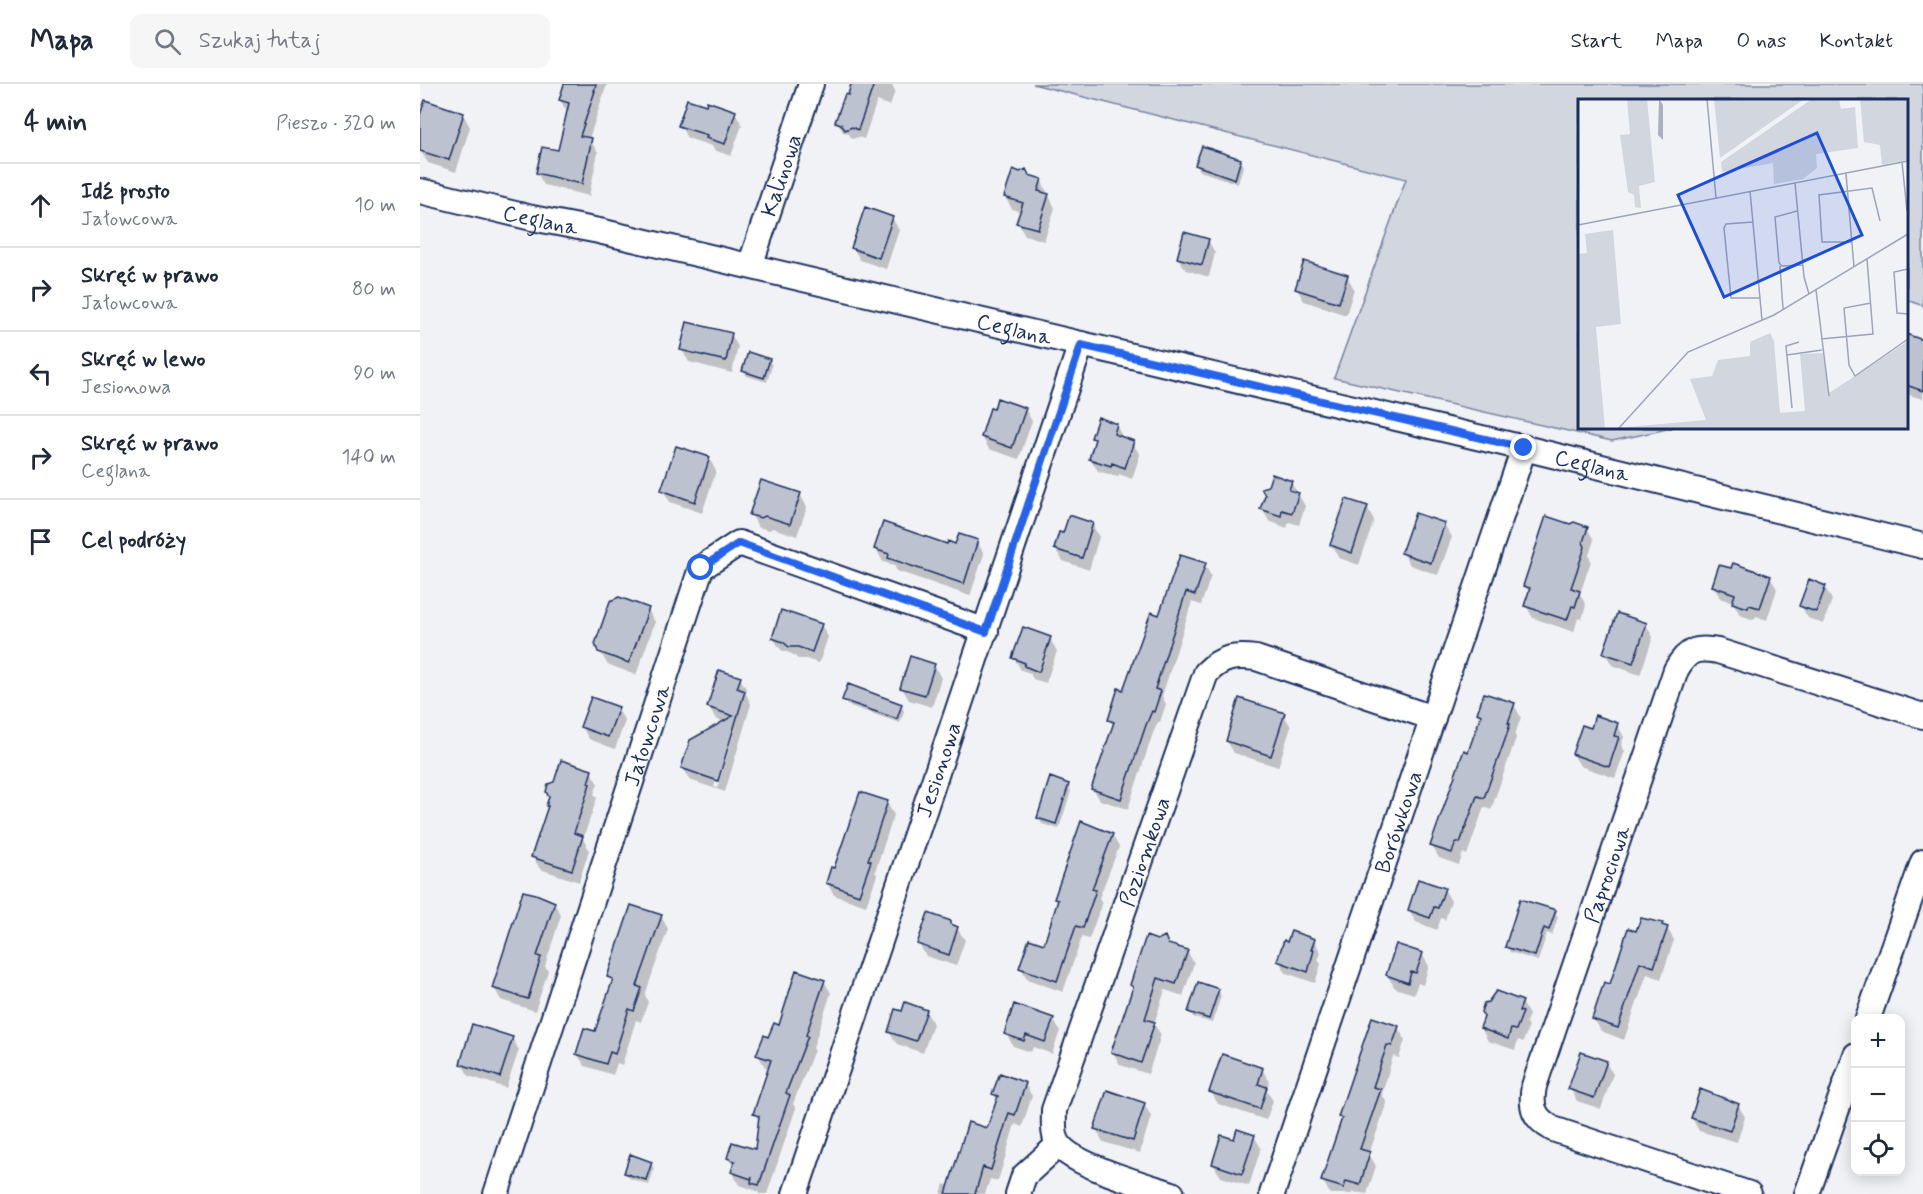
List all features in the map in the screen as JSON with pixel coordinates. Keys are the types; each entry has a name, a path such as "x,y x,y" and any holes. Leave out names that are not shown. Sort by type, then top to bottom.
{"street":[{"name":"Kalinowa","path":"750,266 811,84"},
{"name":"Ceglana","path":"420,191 1524,448 1923,546"},
{"name":"Jesionowa","path":"795,1194 1081,345"},
{"name":"Borówkowa","path":"1272,1194 1524,448"},
{"name":"Jałowcowa","path":"496,1194 701,568 739,543 986,632"},
{"name":"Paprociowa","path":"1749,1194 1553,1129 1541,1122 1531,1100 1676,670 1683,658 1692,651 1704,649 1718,651 1923,716"},
{"name":"Poziomkowa","path":"1058,1145 1054,1127 1054,1110 1206,673 1215,664 1232,656 1256,658 1433,718"},
{"path":"1869,1014 1923,862"},
{"path":"1807,1194 1851,1068"},
{"path":"1018,1194 1024,1176 1058,1145 1070,1155 1091,1165 1172,1194"}],"shaded area":[{"path":"1033,84 1923,84 1923,306 1908,300 1908,99 1578,99 1578,429 1667,429 1612,441 1334,378 1406,179"}],"building":[{"path":"564,84 596,84 580,136 592,138 582,184 536,173 542,147 558,150 569,103 559,100"},
{"path":"851,84 874,84 858,130 852,127 845,130 841,124 835,122"},
{"path":"687,99 706,105 707,101 736,111 725,144 706,138 707,135 678,126"},
{"path":"425,100 464,113 449,160 420,151 420,115"},
{"path":"1202,146 1241,159 1235,179 1195,165"},
{"path":"1013,169 1020,172 1026,169 1029,175 1042,179 1038,191 1049,194 1038,229 1016,223 1023,203 1004,197"},
{"path":"865,207 893,217 879,258 851,248"},
{"path":"1184,232 1209,239 1202,265 1177,258"},
{"path":"1304,261 1348,275 1339,303 1295,289"},
{"path":"687,322 732,333 726,361 680,350"},
{"path":"1908,335 1923,340 1923,391 1908,386"},
{"path":"748,352 770,359 764,378 742,371"},
{"path":"997,398 1026,408 1012,448 981,437 990,408 994,409"},
{"path":"1098,417 1117,424 1114,434 1134,441 1125,468 1089,459 1095,439 1091,438"},
{"path":"676,446 710,457 695,502 661,490"},
{"path":"1272,474 1292,481 1289,490 1299,493 1292,513 1282,510 1281,516 1260,509 1265,495 1261,488 1268,486"},
{"path":"761,480 801,493 790,524 765,516 761,518 749,515"},
{"path":"1346,499 1368,506 1352,553 1330,545"},
{"path":"1415,513 1445,523 1431,563 1401,553"},
{"path":"1069,515 1093,523 1082,558 1054,549 1059,532 1063,533"},
{"path":"1546,516 1588,527 1583,542 1585,547 1571,588 1580,591 1575,607 1572,606 1567,620 1524,606 1530,588 1523,586"},
{"path":"883,522 947,544 948,541 955,544 959,534 978,540 964,584 888,558 889,554 874,549"},
{"path":"1180,555 1206,563 1195,595 1186,592 1155,689 1161,691 1154,712 1152,711 1146,725 1121,799 1091,789 1114,722 1108,720 1118,688 1123,690 1151,612 1159,615"},
{"path":"1733,563 1771,576 1760,608 1749,605 1748,608 1732,603 1735,594 1712,586 1719,565 1731,568"},
{"path":"1809,579 1826,586 1816,612 1799,606"},
{"path":"619,597 649,608 629,663 598,652 595,644 610,601"},
{"path":"781,610 822,624 812,652 798,647 789,647 772,638"},
{"path":"1617,613 1647,623 1633,663 1603,653"},
{"path":"1023,627 1051,637 1039,672 1012,658"},
{"path":"910,656 935,664 925,695 900,688"},
{"path":"719,670 741,677 737,688 745,691 718,781 681,768 690,740 733,716 707,707"},
{"path":"848,684 902,704 897,719 842,700"},
{"path":"1484,693 1515,703 1506,737 1484,798 1477,796 1460,843 1456,842 1452,853 1430,846 1464,750 1468,752 1481,715 1477,713"},
{"path":"591,697 619,707 608,737 580,727"},
{"path":"1239,698 1285,713 1271,756 1226,741"},
{"path":"1595,715 1618,723 1614,736 1619,737 1609,767 1572,754 1582,725 1591,728"},
{"path":"561,760 592,770 588,783 590,784 574,833 583,836 572,870 531,857 548,806 546,806 549,797 546,792 548,784 554,782"},
{"path":"1050,777 1069,784 1056,824 1037,818"},
{"path":"860,792 888,801 859,895 826,883 831,867 834,868"},
{"path":"1081,821 1113,834 1092,889 1096,890 1083,928 1076,926 1057,981 1019,968 1029,939 1044,944 1058,900 1054,899"},
{"path":"1418,879 1445,888 1438,908 1434,907 1430,918 1408,910"},
{"path":"523,891 555,902 537,956 541,957 528,999 492,988"},
{"path":"1520,899 1556,910 1549,930 1544,928 1535,956 1505,947"},
{"path":"631,905 662,915 637,986 642,988 634,1011 629,1009 615,1054 610,1052 606,1064 576,1054 584,1028 595,1031 613,979 607,977"},
{"path":"928,913 951,921 951,924 958,927 949,955 917,944"},
{"path":"1641,918 1663,923 1662,925 1668,927 1654,967 1640,962 1618,1028 1592,1019 1604,982 1610,984 1628,928 1636,931"},
{"path":"1291,931 1315,939 1308,972 1277,961 1284,940 1287,942"},
{"path":"1146,936 1157,940 1165,936 1168,944 1188,950 1176,984 1158,978 1145,1019 1155,1022 1141,1063 1111,1052 1133,987 1130,985"},
{"path":"1396,944 1423,953 1416,973 1411,972 1408,983 1386,975"},
{"path":"796,970 825,980 806,1035 808,1036 786,1093 790,1095 759,1185 751,1183 752,1176 751,1179 731,1172 735,1161 727,1158 732,1142 755,1149 759,1116 753,1114 771,1060 756,1055 764,1035 768,1037 774,1023 779,1025"},
{"path":"1198,982 1219,989 1209,1019 1188,1012"},
{"path":"1496,991 1523,1001 1519,1011 1523,1012 1516,1030 1511,1029 1508,1039 1480,1028 1484,1017 1481,1012 1484,1003 1488,1002"},
{"path":"905,1002 927,1010 916,1041 888,1032 895,1009 902,1011"},
{"path":"1014,1004 1054,1018 1045,1042 1026,1035 1024,1041 1004,1034"},
{"path":"1372,1017 1399,1026 1392,1046 1387,1045 1373,1087 1381,1089 1360,1149 1370,1152 1360,1185 1346,1181 1344,1188 1321,1181 1342,1118 1338,1117"},
{"path":"472,1024 513,1037 500,1077 460,1064"},
{"path":"1581,1052 1607,1061 1594,1098 1568,1089"},
{"path":"1222,1054 1263,1068 1258,1084 1267,1087 1260,1109 1209,1092"},
{"path":"1000,1073 1026,1083 1015,1115 1009,1113 991,1170 983,1167 975,1194 946,1194 968,1122 987,1128 998,1096 992,1094"},
{"path":"1700,1089 1739,1104 1730,1131 1691,1118"},
{"path":"1107,1090 1145,1103 1133,1141 1094,1129"},
{"path":"1237,1129 1255,1135 1242,1174 1212,1164 1221,1135 1234,1139"},
{"path":"630,1154 652,1162 646,1180 624,1173"}],"route":[{"path":"701,568 739,543 986,632 1081,345 1524,448"}]}
